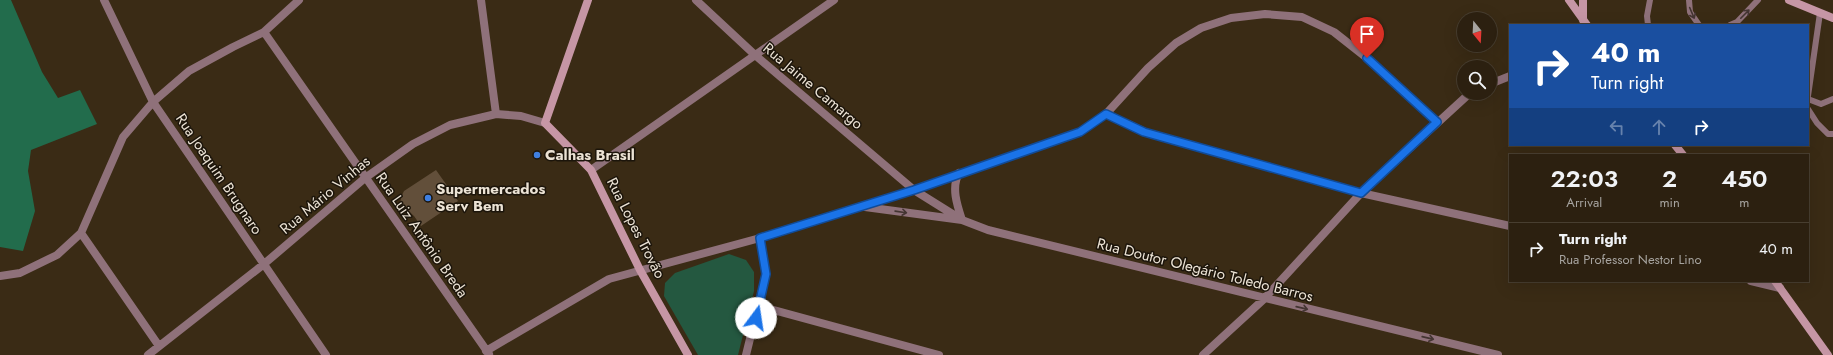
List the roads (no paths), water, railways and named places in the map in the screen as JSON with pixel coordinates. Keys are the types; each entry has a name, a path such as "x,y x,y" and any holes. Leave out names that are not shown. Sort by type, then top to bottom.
{"main road":[{"path":"545,123 588,0"},
{"path":"1569,0 1585,22"},
{"path":"1583,0 1585,22"},
{"path":"1789,0 1833,18"},
{"name":"Rua Lopes Trovão","path":"545,123 590,170 640,270 688,355"},
{"path":"1776,282 1828,355"}],"street":[{"name":"Rua Joaquim Brugnaro","path":"104,0 153,102 326,355"},
{"path":"0,276 20,273 57,255 81,233 123,137 153,102 189,71 264,32 298,0"},
{"path":"481,0 496,114"},
{"name":"Rua Jaime Camargo","path":"696,0 754,55 914,190"},
{"path":"590,170 834,0"},
{"path":"488,353 609,279 760,238 863,206 914,190 959,173 1080,132 1106,114 1148,68 1176,43 1201,28 1231,18 1264,14 1302,17 1334,32 1367,58 1437,122"},
{"name":"Rua Luiz Antônio Breda","path":"264,32 488,353"},
{"path":"1497,81 1509,76"},
{"path":"1203,355 1264,299 1361,193 1462,100"},
{"name":"Rua Mário Vinhas","path":"148,355 264,264 365,178 413,144 450,125 496,114 522,116 545,123"},
{"path":"1106,114 1144,132 1361,193 1509,226"},
{"path":"863,206 962,220 955,195 956,179 959,173"},
{"name":"Rua Doutor Olegário Toledo Barros","path":"914,190 962,220 988,230 1264,299 1498,355"},
{"path":"81,233 159,346"},
{"path":"746,355 766,274 760,238"},
{"path":"1755,282 1780,288"},
{"path":"759,306 939,355"}],"lane":[{"path":"1648,24 1647,16 1650,0"},
{"path":"1688,0 1690,12 1698,24"},
{"path":"1732,24 1737,22 1758,0"},
{"path":"1809,89 1820,13"},
{"path":"1809,99 1821,104 1833,99"},
{"path":"1809,111 1817,123 1828,134 1833,134"}],"place":[{"name":"Calhas Brasil","path":"537,155"},
{"name":"Supermercados Serv Bem","path":"428,198"}]}
